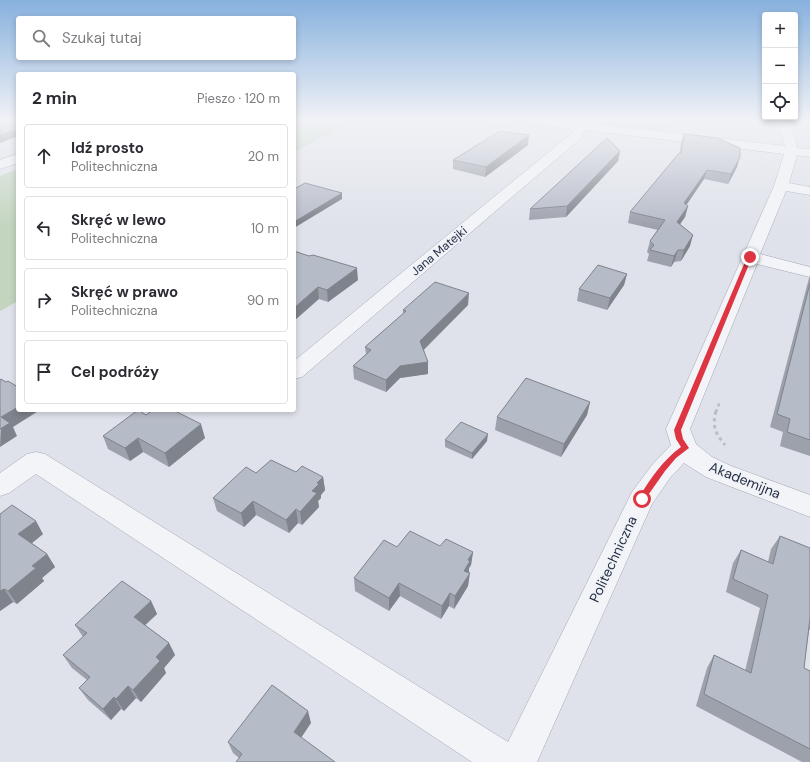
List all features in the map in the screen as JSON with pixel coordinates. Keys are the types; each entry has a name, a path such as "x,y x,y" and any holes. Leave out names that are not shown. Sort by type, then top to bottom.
{"street":[{"name":"Jana Matejki","path":"296,370 552,156"},
{"path":"685,448 680,439 678,430 781,186 791,156"},
{"path":"0,165 16,159"},
{"path":"781,186 810,191"},
{"path":"750,257 810,272"},
{"name":"Akademijna","path":"685,448 700,462 724,473 810,506"},
{"name":"Politechniczna","path":"518,762 642,499 662,469 674,456 685,448"},
{"path":"0,486 36,461 505,762"}],"green space":[{"path":"16,170 16,302 0,311 0,176"}],"building":[{"path":"460,156 501,156 486,167 453,160"},
{"path":"588,156 616,156 567,206 530,209"},
{"path":"677,156 740,156 731,174 707,170 684,203 688,206 677,222 693,235 684,250 678,250 674,256 650,250 654,245 650,241 665,220 630,212"},
{"path":"305,183 342,193 296,221 296,188"},
{"path":"296,252 357,268 327,290 318,287 296,306"},
{"path":"598,265 627,274 610,298 579,289"},
{"path":"435,282 469,293 420,341 428,362 400,366 386,380 353,366 371,350 365,347 406,311 403,310"},
{"path":"810,283 810,440 787,432 790,419 777,414"},
{"path":"526,378 590,402 564,444 497,417"},
{"path":"1,379 6,382 8,381 16,386 16,408 1,417 10,423 0,429"},
{"path":"135,412 141,412 146,415 150,412 177,412 201,424 165,453 138,438 125,448 103,436"},
{"path":"461,422 488,434 472,453 445,440"},
{"path":"271,460 296,472 302,466 323,477 312,491 317,493 300,512 296,509 286,520 253,501 241,513 213,498 246,467 256,473"},
{"path":"12,505 36,521 18,534 47,554 32,566 36,568 8,591 4,589 0,591 0,514"},
{"path":"410,531 440,546 446,539 473,552 464,571 470,573 455,596 450,593 442,606 399,583 389,598 354,578 384,540 397,547"},
{"path":"780,536 810,548 810,618 804,668 810,671 810,749 704,694 714,655 751,673 768,595 733,579 741,550 773,564"},
{"path":"122,581 151,601 134,617 169,643 156,657 160,661 133,690 128,686 116,699 114,697 103,709 79,688 90,677 63,655 87,633 75,625"},
{"path":"272,685 308,711 294,732 335,762 236,762 242,754 228,742"}],"route":[{"path":"642,499 662,469 674,456 685,448 680,439 678,430 750,257"}]}
